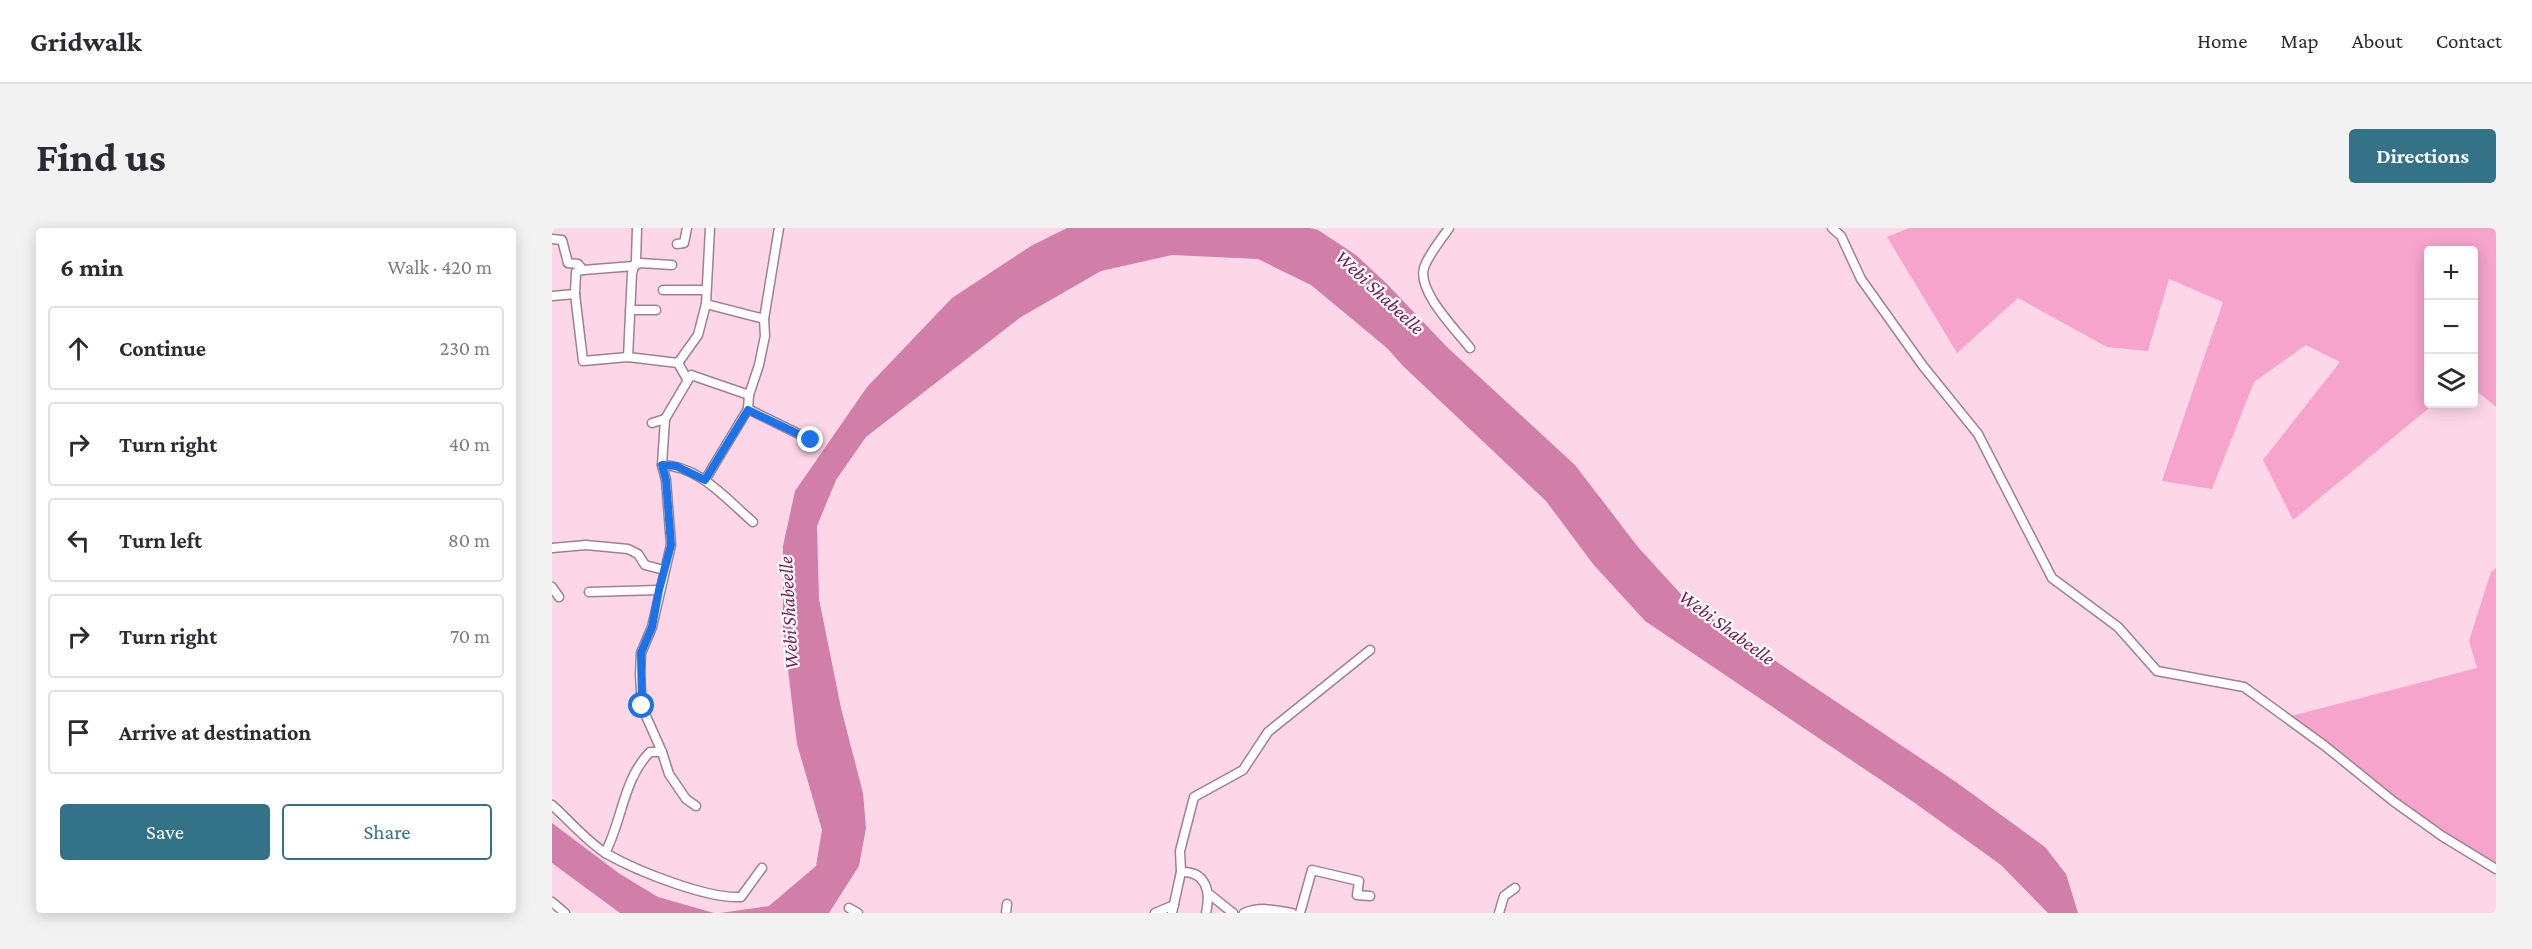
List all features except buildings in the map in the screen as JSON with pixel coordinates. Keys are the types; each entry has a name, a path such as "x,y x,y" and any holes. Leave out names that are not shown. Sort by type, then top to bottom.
{"street":[{"path":"628,357 632,273 638,228"},
{"path":"677,244 684,243 687,239 687,228"},
{"path":"678,363 698,335 706,304 710,228"},
{"path":"705,480 748,410 749,395 765,336 764,319 779,228"},
{"path":"1449,228 1424,268 1423,280 1429,296 1470,348"},
{"path":"1832,228 1841,236 1861,279 1923,366 1978,434 2052,578 2118,627 2157,671 2244,687 2325,746 2393,801 2442,836 2496,869"},
{"path":"552,240 562,240 568,263 578,264 583,270"},
{"path":"672,265 640,263 634,266 576,272 575,294 583,361 628,357 678,363"},
{"path":"663,290 706,290"},
{"path":"552,296 575,294"},
{"path":"706,304 764,319"},
{"path":"630,310 656,310"},
{"path":"678,363 687,379"},
{"path":"696,806 686,799 669,774 642,706 641,653 652,627 671,545 666,480 662,465 664,419 691,375 712,380 749,395"},
{"path":"748,410 811,440"},
{"path":"652,423 664,419"},
{"path":"662,465 676,466 705,480 753,522"},
{"path":"552,548 586,545 628,549 638,554 645,565 664,570"},
{"path":"552,587 559,597"},
{"path":"589,592 659,590"},
{"path":"1155,913 1173,909 1181,872 1180,851 1194,797 1243,770 1268,732 1370,650"},
{"path":"605,853 615,835 621,807 636,772 650,753 662,752"},
{"path":"552,805 605,853 673,883 725,898 741,897 762,868"},
{"path":"1300,913 1312,870 1359,881 1357,895 1370,896"},
{"path":"1181,872 1192,872 1203,880 1209,894 1233,913"},
{"path":"1499,913 1504,896 1515,888"},
{"path":"1206,913 1209,894"},
{"path":"552,902 565,913"},
{"path":"849,908 858,913"},
{"path":"1244,913 1253,909 1267,908 1292,913"}],"shaded area":[{"path":"1909,228 2496,228 2496,407 2478,392 2478,246 2424,246 2424,408 2429,408 2293,520 2263,460 2340,362 2306,345 2254,382 2212,489 2162,481 2223,302 2169,279 2148,351 2107,347 2018,298 1957,353 1887,237"},
{"path":"2496,568 2496,869 2442,836 2287,717 2477,668 2469,641 2491,572"}],"water":[{"name":"Webi Shabeelle","path":"1067,228 1310,228 1318,230 1356,255 1448,348 1575,465 1638,547 1689,603 1956,782 2045,847 2066,874 2078,913 2048,913 2001,865 1912,801 1645,621 1593,564 1546,501 1403,366 1387,348 1311,285 1258,259 1172,255 1101,271 1021,317 866,437 836,480 817,526 819,599 841,708 863,793 866,828 859,866 829,913 720,913 769,906 816,866 822,830 797,744 783,628 783,546 795,491 867,387 952,298 1031,246"},
{"path":"552,823 620,874 658,897 714,913 620,913 552,863"}],"route":[{"path":"642,706 641,653 652,627 671,545 666,480 662,465 676,466 705,480 748,410 811,440"}]}
